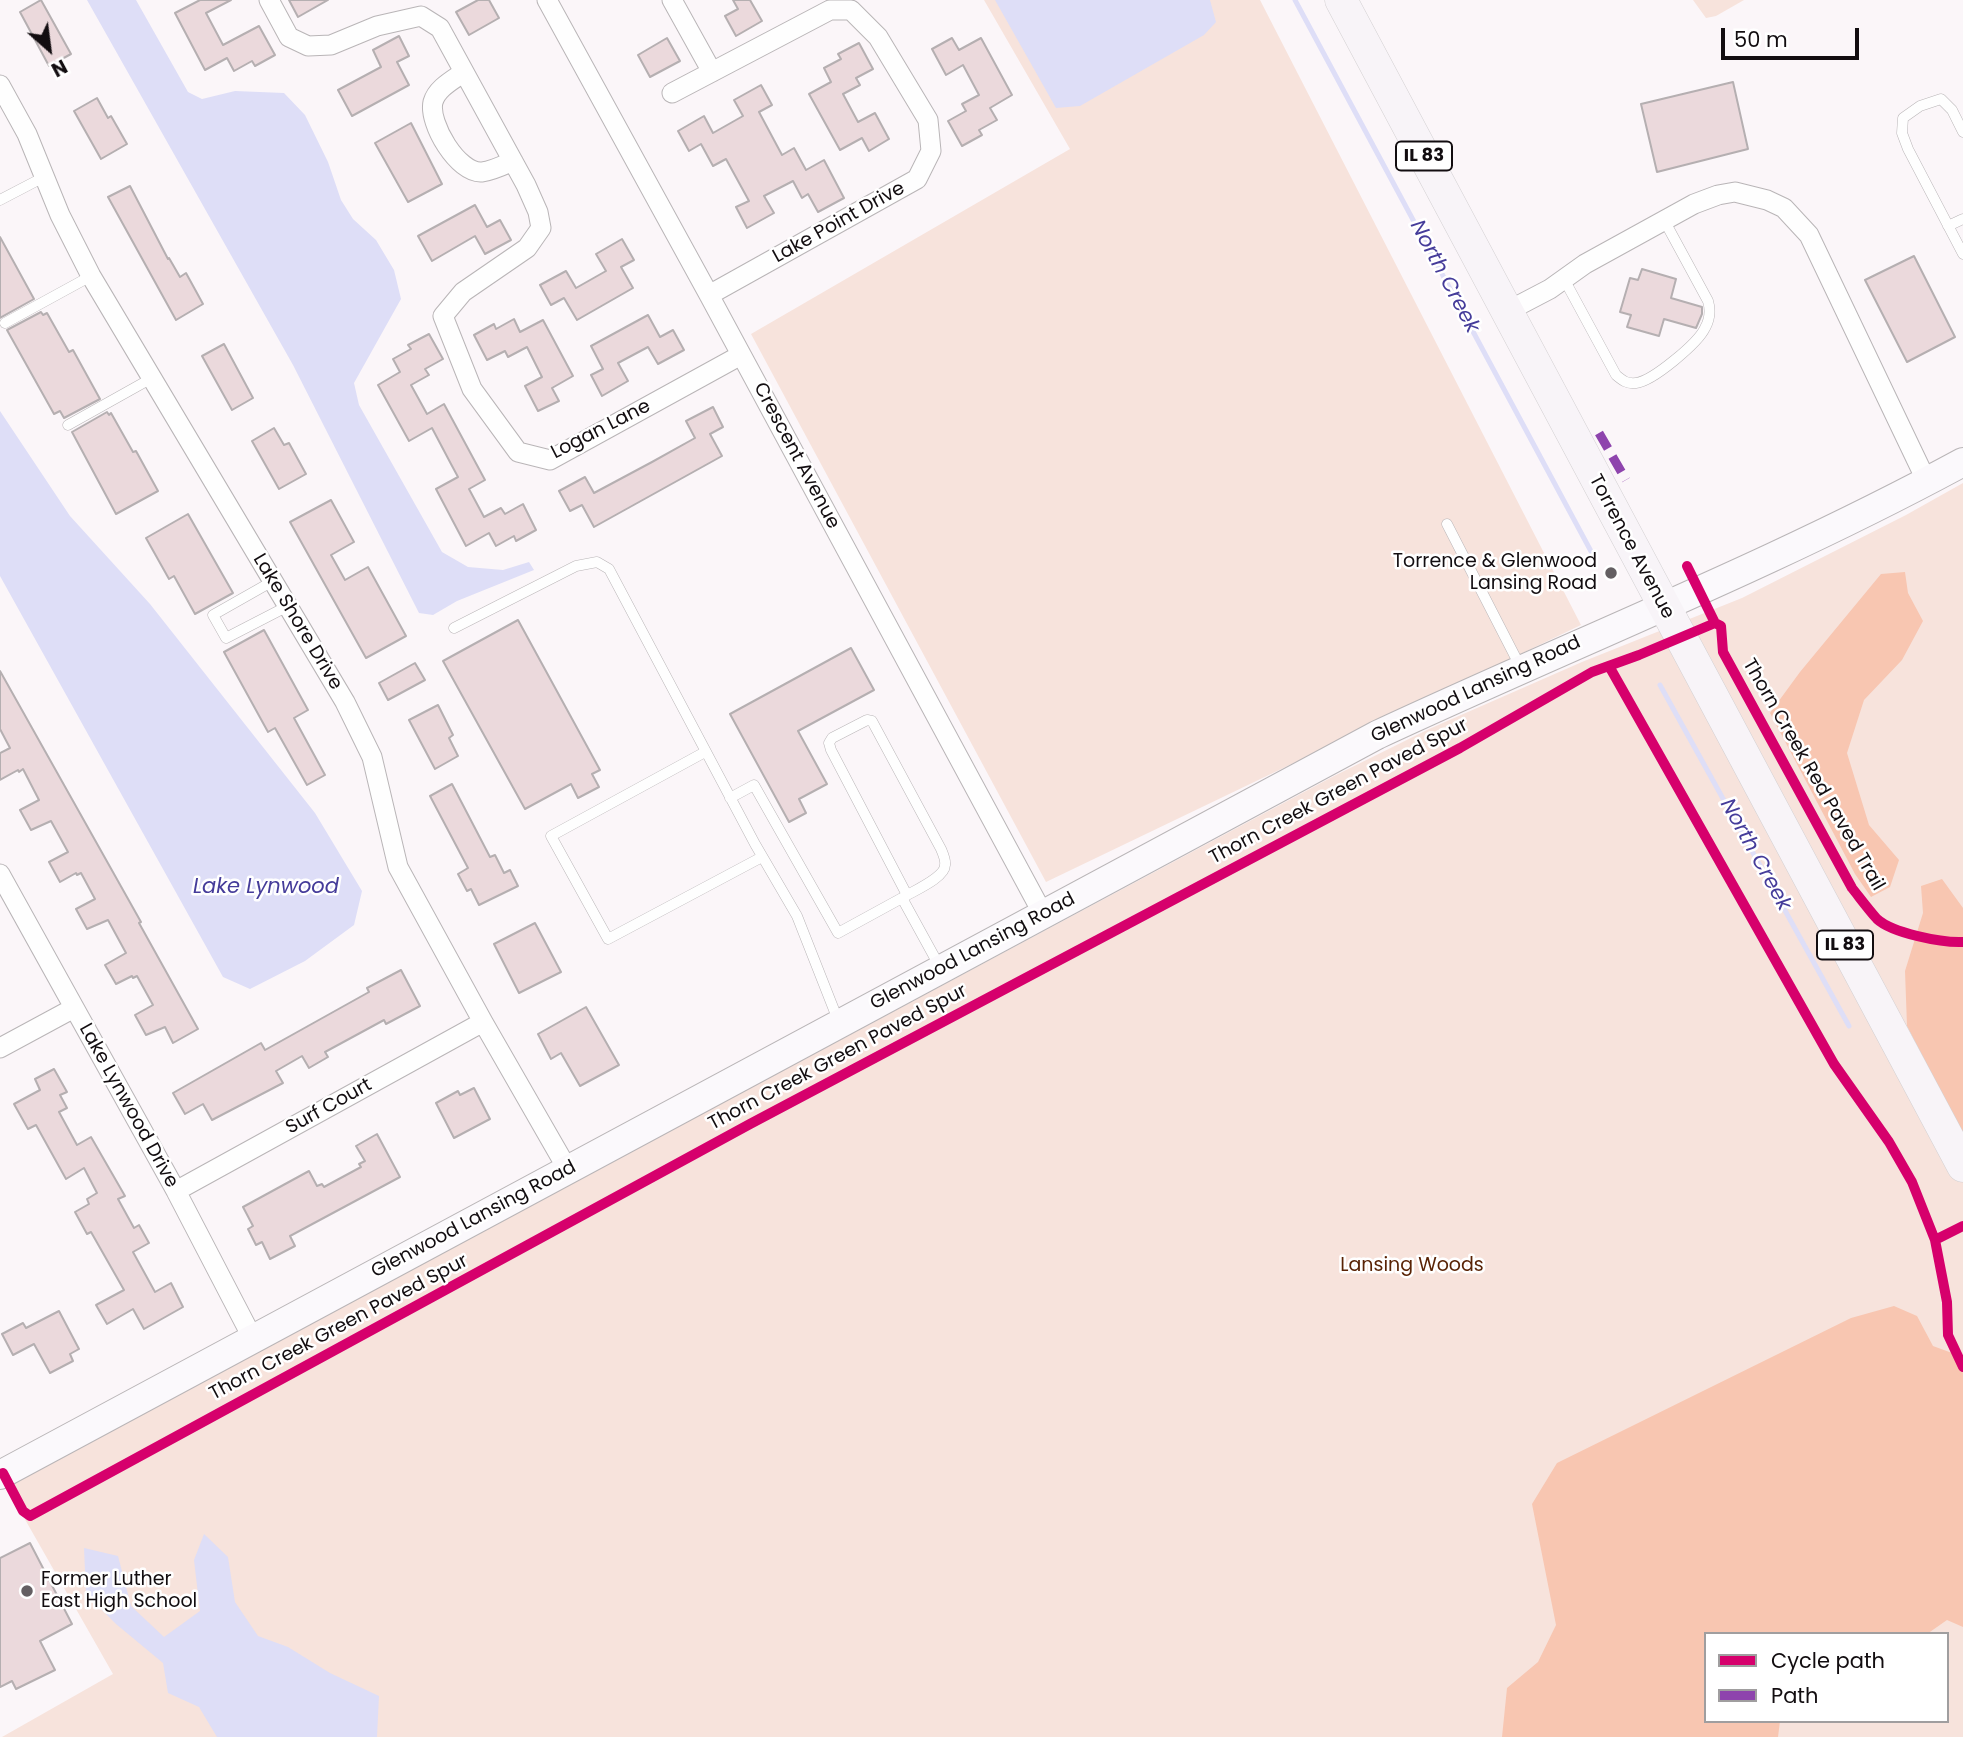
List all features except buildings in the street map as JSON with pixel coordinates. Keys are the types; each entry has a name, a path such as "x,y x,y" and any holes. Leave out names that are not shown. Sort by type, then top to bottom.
{"main road":[{"name":"Torrence Avenue","path":"1341,0 1963,1166"},
{"name":"Glenwood Lansing Road","path":"0,1475 1377,735 1810,541 1963,462"}],"street":[{"name":"Logan Lane","path":"269,0 289,37 308,46 331,45 377,26 421,16 440,28 513,161 538,212 541,228 527,248 463,292 443,316 472,389 518,452 550,460 741,355"},
{"name":"Crescent Avenue","path":"547,0 1043,914"},
{"path":"672,0 712,72"},
{"name":"Lake Point Drive","path":"672,93 830,10 851,10 878,37 928,120 931,151 917,179 709,295"},
{"path":"464,72 440,89 433,101 433,117 440,136 468,170 482,172 513,161"},
{"name":"Lake Shore Drive","path":"0,85 27,134 60,215 91,276 345,702 372,757 398,867 483,1023 568,1170"},
{"path":"1506,312 1694,204 1735,192 1767,200 1784,208 1809,234 1927,482"},
{"name":"Lake Lynwood Drive","path":"0,874 176,1191 253,1339"},
{"path":"0,1048 74,1008"},
{"name":"Surf Court","path":"176,1191 483,1023"}],"lane":[{"path":"1963,132 1952,110 1941,99 1920,106 1903,118 1902,134 1908,149 1963,254"},
{"path":"0,201 44,177"},
{"path":"1948,226 1963,219"},
{"path":"1564,279 1616,375 1624,382 1637,383 1646,380 1696,340 1705,329 1711,311 1664,220"},
{"path":"5,323 91,276"},
{"path":"68,425 152,378"},
{"path":"1447,524 1522,668"},
{"path":"454,628 576,566 597,562 609,569 705,752 797,916 840,1024"},
{"path":"273,581 213,615 226,638 288,606"},
{"path":"730,798 754,785 838,933 905,896 941,876 946,868 945,861 872,721 867,720 832,738 831,750 905,896 941,969"},
{"path":"705,752 551,836 608,939 762,857"}],"green space":[{"path":"984,0 1260,0 1581,625 1046,882 751,334 1070,149"},
{"path":"1693,0 1744,0 1716,16 1706,18"},
{"name":"Lansing Woods","path":"1963,483 1963,1737 2,1737 113,1674 6,1486 1334,776 1429,729 1582,662 1742,598"}],"shaded area":[{"path":"1905,572 1908,593 1923,621 1902,660 1864,700 1847,753 1869,825 1899,860 1890,887 1871,897 1855,874 1770,713 1800,672 1881,574"},
{"path":"1942,879 1963,908 1963,1134 1907,1026 1905,971 1923,913 1921,886"},
{"path":"1894,1306 1917,1316 1933,1346 1963,1357 1963,1627 1947,1620 1930,1632 1704,1632 1704,1723 1780,1723 1778,1737 1502,1737 1507,1688 1538,1662 1556,1625 1532,1504 1557,1463 1851,1318"}],"water":[{"path":"87,0 136,0 188,92 202,99 235,91 284,93 305,115 328,162 341,200 353,219 376,240 394,270 401,299 354,383 359,405 442,552 468,567 503,570 529,562 534,570 457,601 433,615 419,613 293,365"},
{"path":"995,0 1210,0 1216,22 1204,35 1080,106 1056,108"},
{"name":"Lake Lynwood","path":"0,411 70,516 150,604 315,813 362,891 354,925 305,961 250,989 223,977 0,576"},
{"path":"204,1534 228,1557 235,1602 258,1636 288,1647 330,1673 379,1696 377,1737 217,1737 199,1707 168,1693 163,1663 116,1624 86,1594 84,1548 118,1556 131,1606 164,1637 200,1611 194,1560"}],"waterway":[{"name":"North Creek","path":"1295,0 1593,555"},
{"name":"North Creek","path":"1660,685 1849,1026"}],"marked path":[{"path":"1599,433 1626,480"}],"cycle path":[{"name":"Thorn Creek Red Paved Trail","path":"1687,566 1715,623 1721,626 1723,652 1852,888 1877,919 1894,929 1943,941 1963,942"},
{"name":"Thorn Creek Green Paved Spur","path":"3,1473 23,1511 30,1516 750,1124 1460,748 1592,672 1715,623"},
{"path":"1609,666 1834,1064 1889,1142 1912,1182 1935,1240"},
{"path":"1963,1226 1935,1240 1947,1302 1948,1335 1963,1367"}],"place":[{"name":"Torrence & Glenwood Lansing Road","path":"1611,573"},
{"name":"Former Luther East High School","path":"27,1591"}]}
